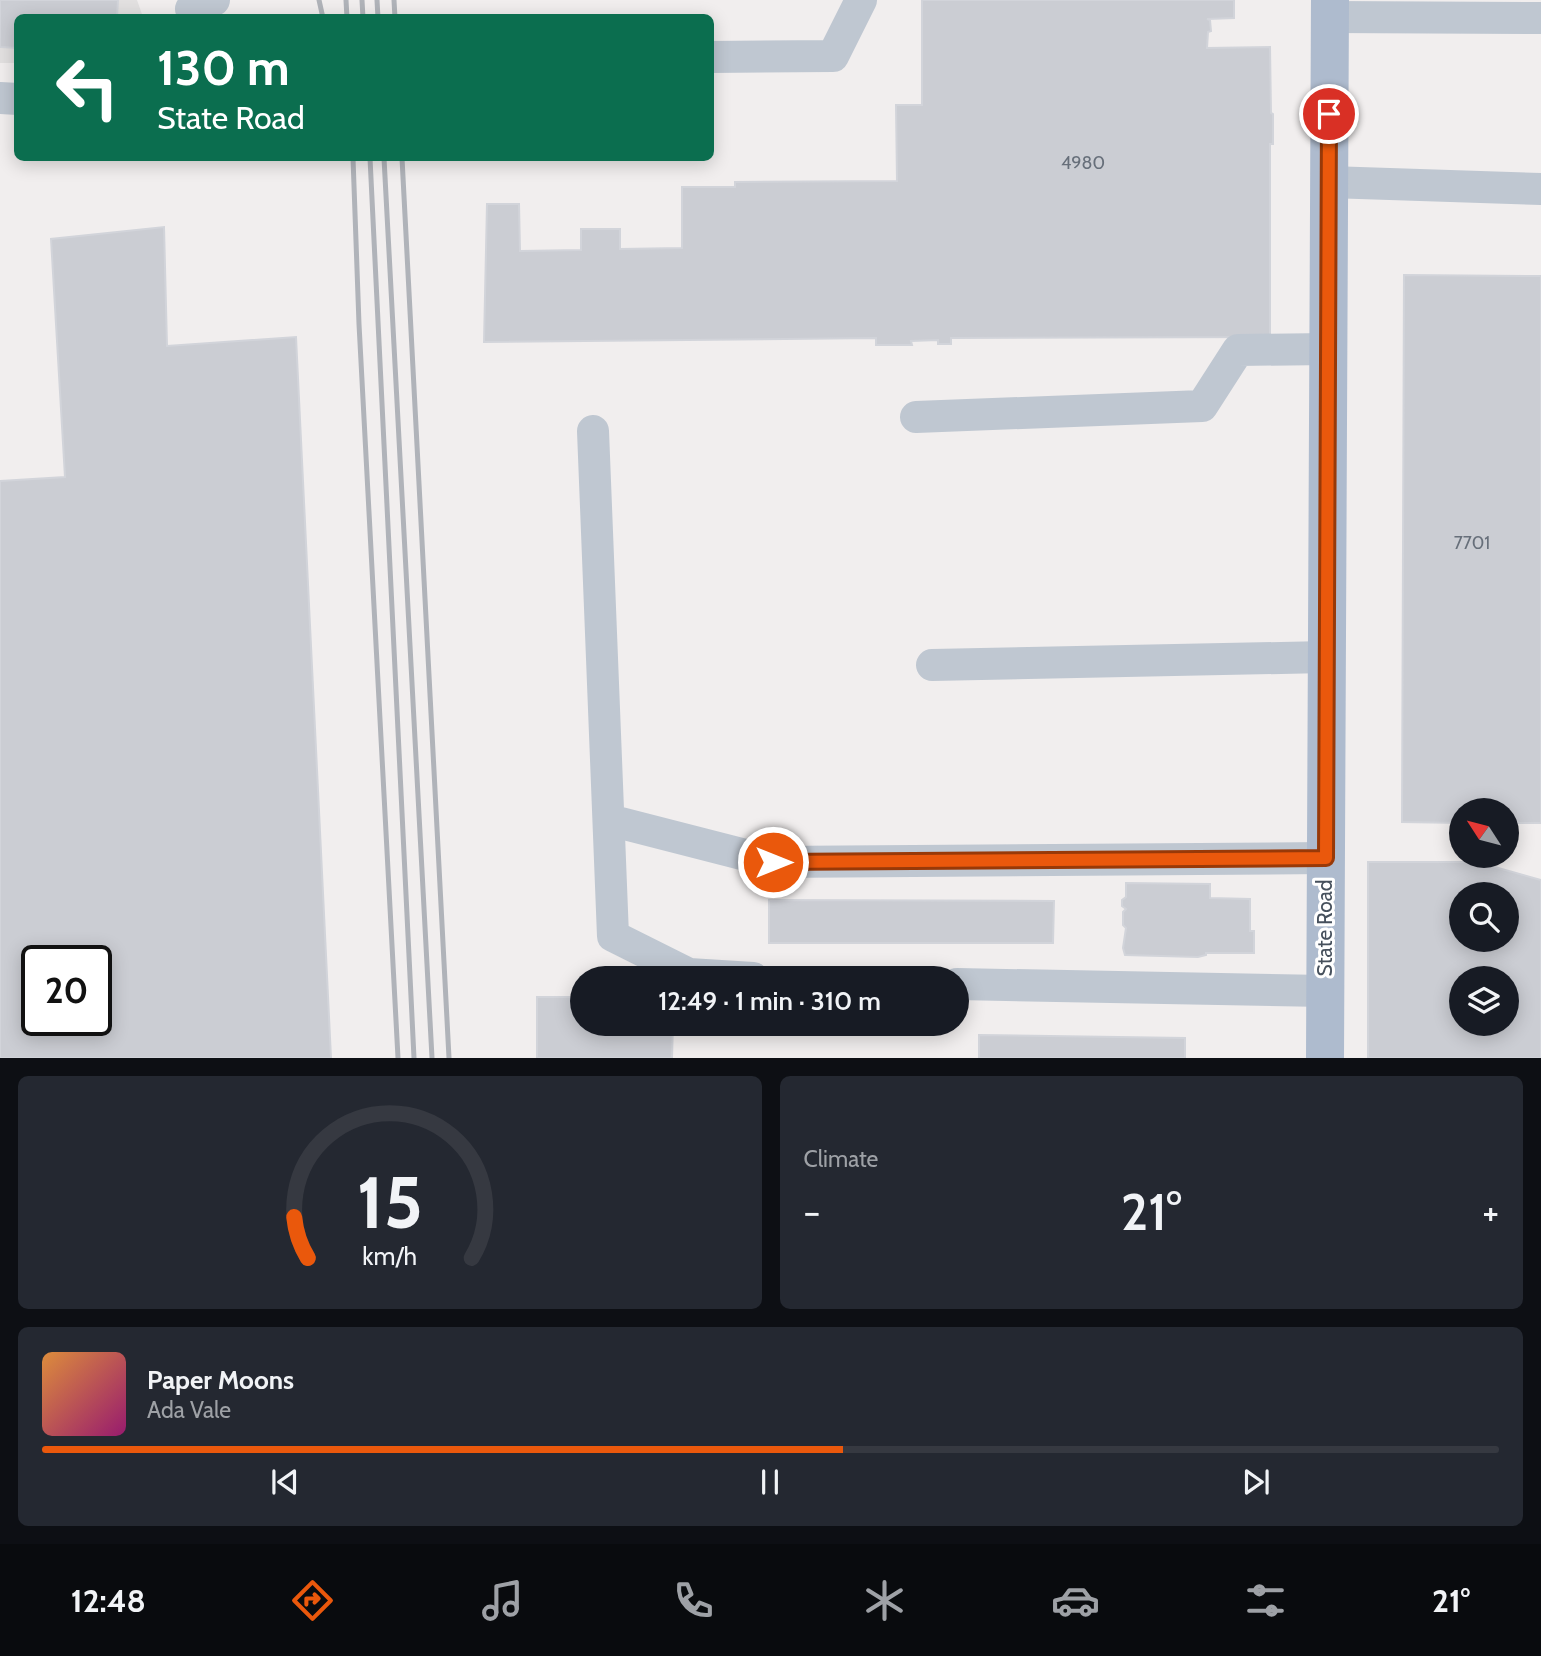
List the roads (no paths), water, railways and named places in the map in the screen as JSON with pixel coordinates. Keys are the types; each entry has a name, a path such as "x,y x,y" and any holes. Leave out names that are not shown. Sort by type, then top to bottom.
{"main road":[{"name":"State Road","path":"1325,1058 1330,8"}],"street":[{"path":"714,57 833,56 861,0"},
{"path":"1330,8 1541,18"},
{"path":"1329,182 1541,188"},
{"path":"916,416 1202,406 1238,350 1328,349"},
{"path":"593,431 613,936 673,966"},
{"path":"932,665 1326,657"},
{"path":"608,820 773,862 1326,858"},
{"path":"969,984 1325,991"}],"railway":[{"path":"319,0 322,14"},
{"path":"346,0 347,14"},
{"path":"362,0 363,14"},
{"path":"377,0 378,14"},
{"path":"394,0 395,14"},
{"path":"353,161 359,324 398,1058"},
{"path":"370,161 414,1058"},
{"path":"384,161 432,1058"},
{"path":"402,161 449,1058"}]}
